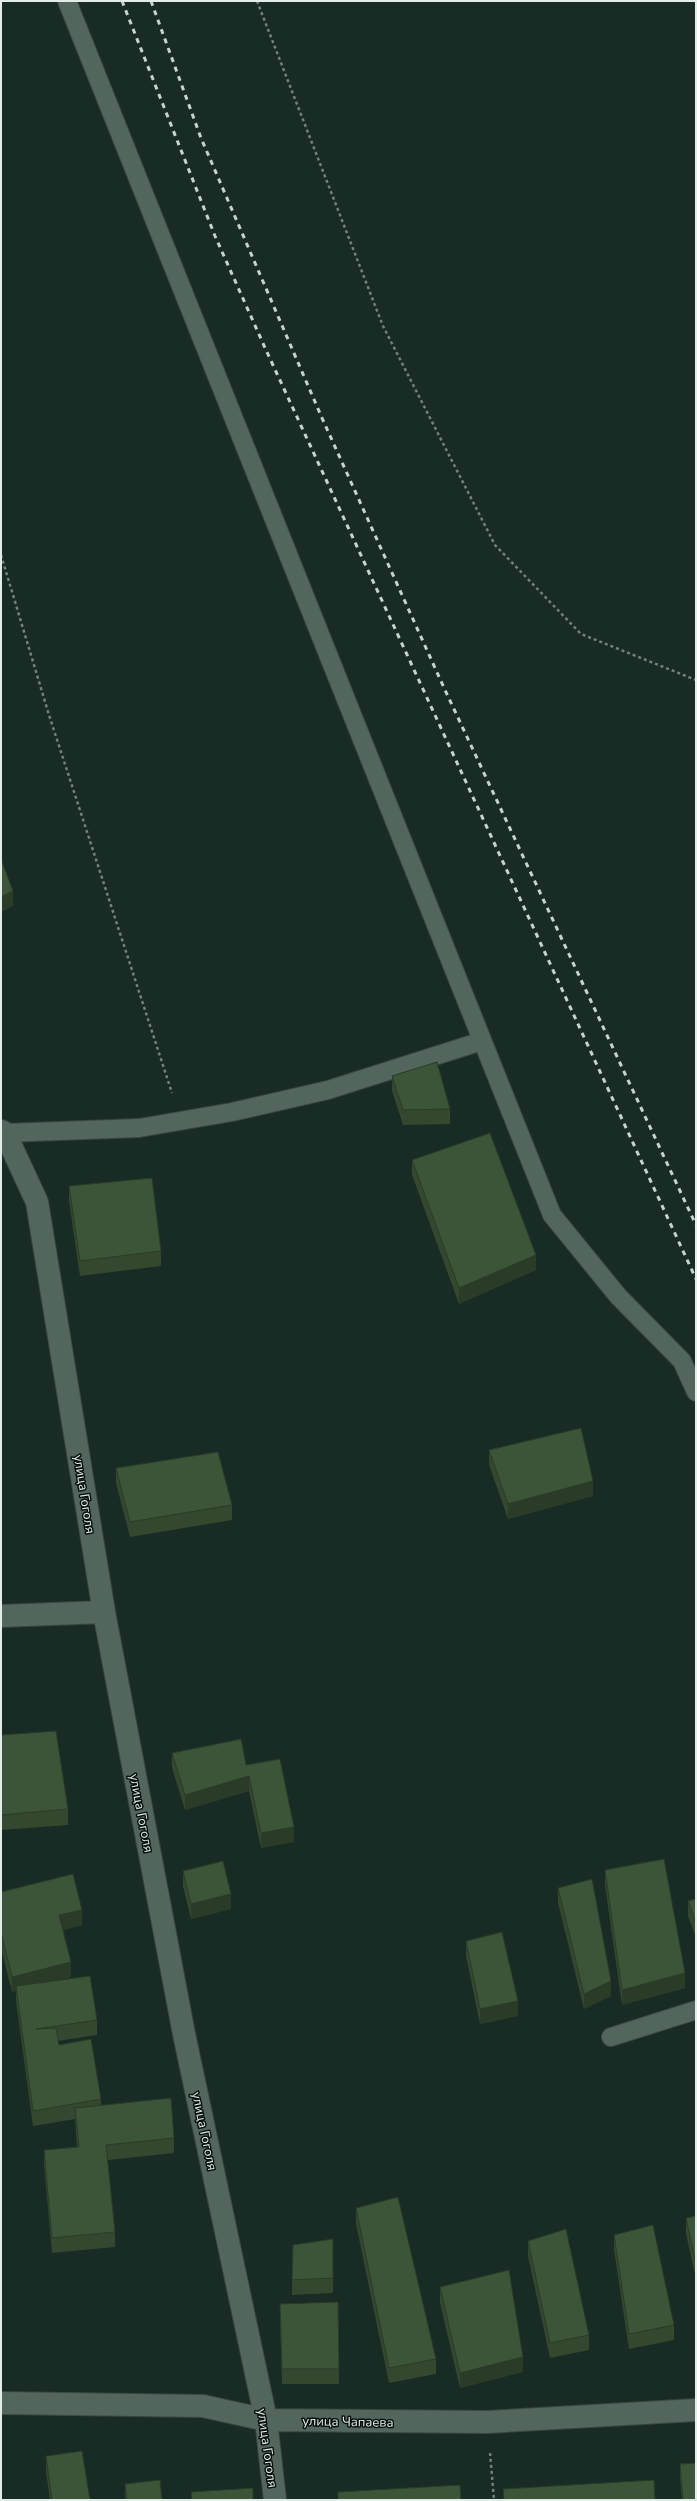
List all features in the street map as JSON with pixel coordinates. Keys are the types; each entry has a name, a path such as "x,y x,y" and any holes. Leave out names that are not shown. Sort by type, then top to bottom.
{"street":[{"name":"улица Гоголя","path":"3,1132 37,1202 104,1612 184,2034 266,2420 275,2500"},
{"path":"1,1616 104,1612"},
{"name":"улица Чапаева","path":"1,2403 203,2406 266,2420 487,2422 696,2410"}],"lane":[{"path":"67,1 552,1215 618,1296 682,1361 696,1392"},
{"path":"3,1132 139,1128 232,1112 328,1090 482,1041"},
{"path":"611,2037 696,2010"}],"path":[{"path":"257,1 384,326 495,545 581,634 696,680"},
{"path":"1,556 49,715 181,1120"},
{"path":"487,2422 494,2500"}],"building":[{"path":"1,859 13,891 1,897"},
{"path":"437,1062 450,1109 403,1110 392,1076"},
{"path":"490,1133 536,1255 459,1288 412,1160"},
{"path":"152,1178 161,1251 80,1261 69,1186"},
{"path":"581,1428 593,1481 508,1504 489,1450"},
{"path":"218,1452 232,1505 130,1522 116,1468"},
{"path":"56,1731 68,1809 1,1815 1,1735"},
{"path":"241,1739 246,1765 280,1759 294,1827 261,1833 249,1776 185,1795 172,1753"},
{"path":"664,1859 685,1973 622,1990 605,1870"},
{"path":"223,1861 231,1894 191,1904 183,1871"},
{"path":"73,1874 82,1910 59,1915 71,1962 12,1977 1,1933 1,1892"},
{"path":"592,1879 611,1981 584,1994 558,1888"},
{"path":"696,1899 696,1923 688,1901"},
{"path":"502,1932 518,2001 480,2009 466,1941"},
{"path":"90,1976 97,2020 36,2029 56,2028 59,2045 91,2039 101,2099 33,2111 16,1986"},
{"path":"171,2098 174,2138 106,2145 115,2232 52,2238 44,2150 79,2147 75,2108"},
{"path":"398,2197 436,2359 389,2368 356,2208"},
{"path":"696,2216 696,2264 686,2218"},
{"path":"653,2225 674,2325 629,2334 614,2235"},
{"path":"566,2229 589,2335 550,2343 528,2241"},
{"path":"333,2239 333,2278 292,2280 293,2245"},
{"path":"509,2270 523,2357 460,2373 440,2287"},
{"path":"338,2302 339,2369 282,2369 280,2304"},
{"path":"82,2451 90,2500 52,2500 46,2456"},
{"path":"696,2463 696,2500 683,2500 680,2464"},
{"path":"160,2480 162,2500 127,2500 125,2484"},
{"path":"654,2480 655,2500 504,2500 503,2489"},
{"path":"460,2485 461,2500 338,2500 338,2492"},
{"path":"253,2488 253,2500 192,2500 191,2492"}],"railway":[{"path":"122,1 215,236 266,350 696,1279"},
{"path":"151,1 201,138 322,418 445,690 696,1225"}]}
